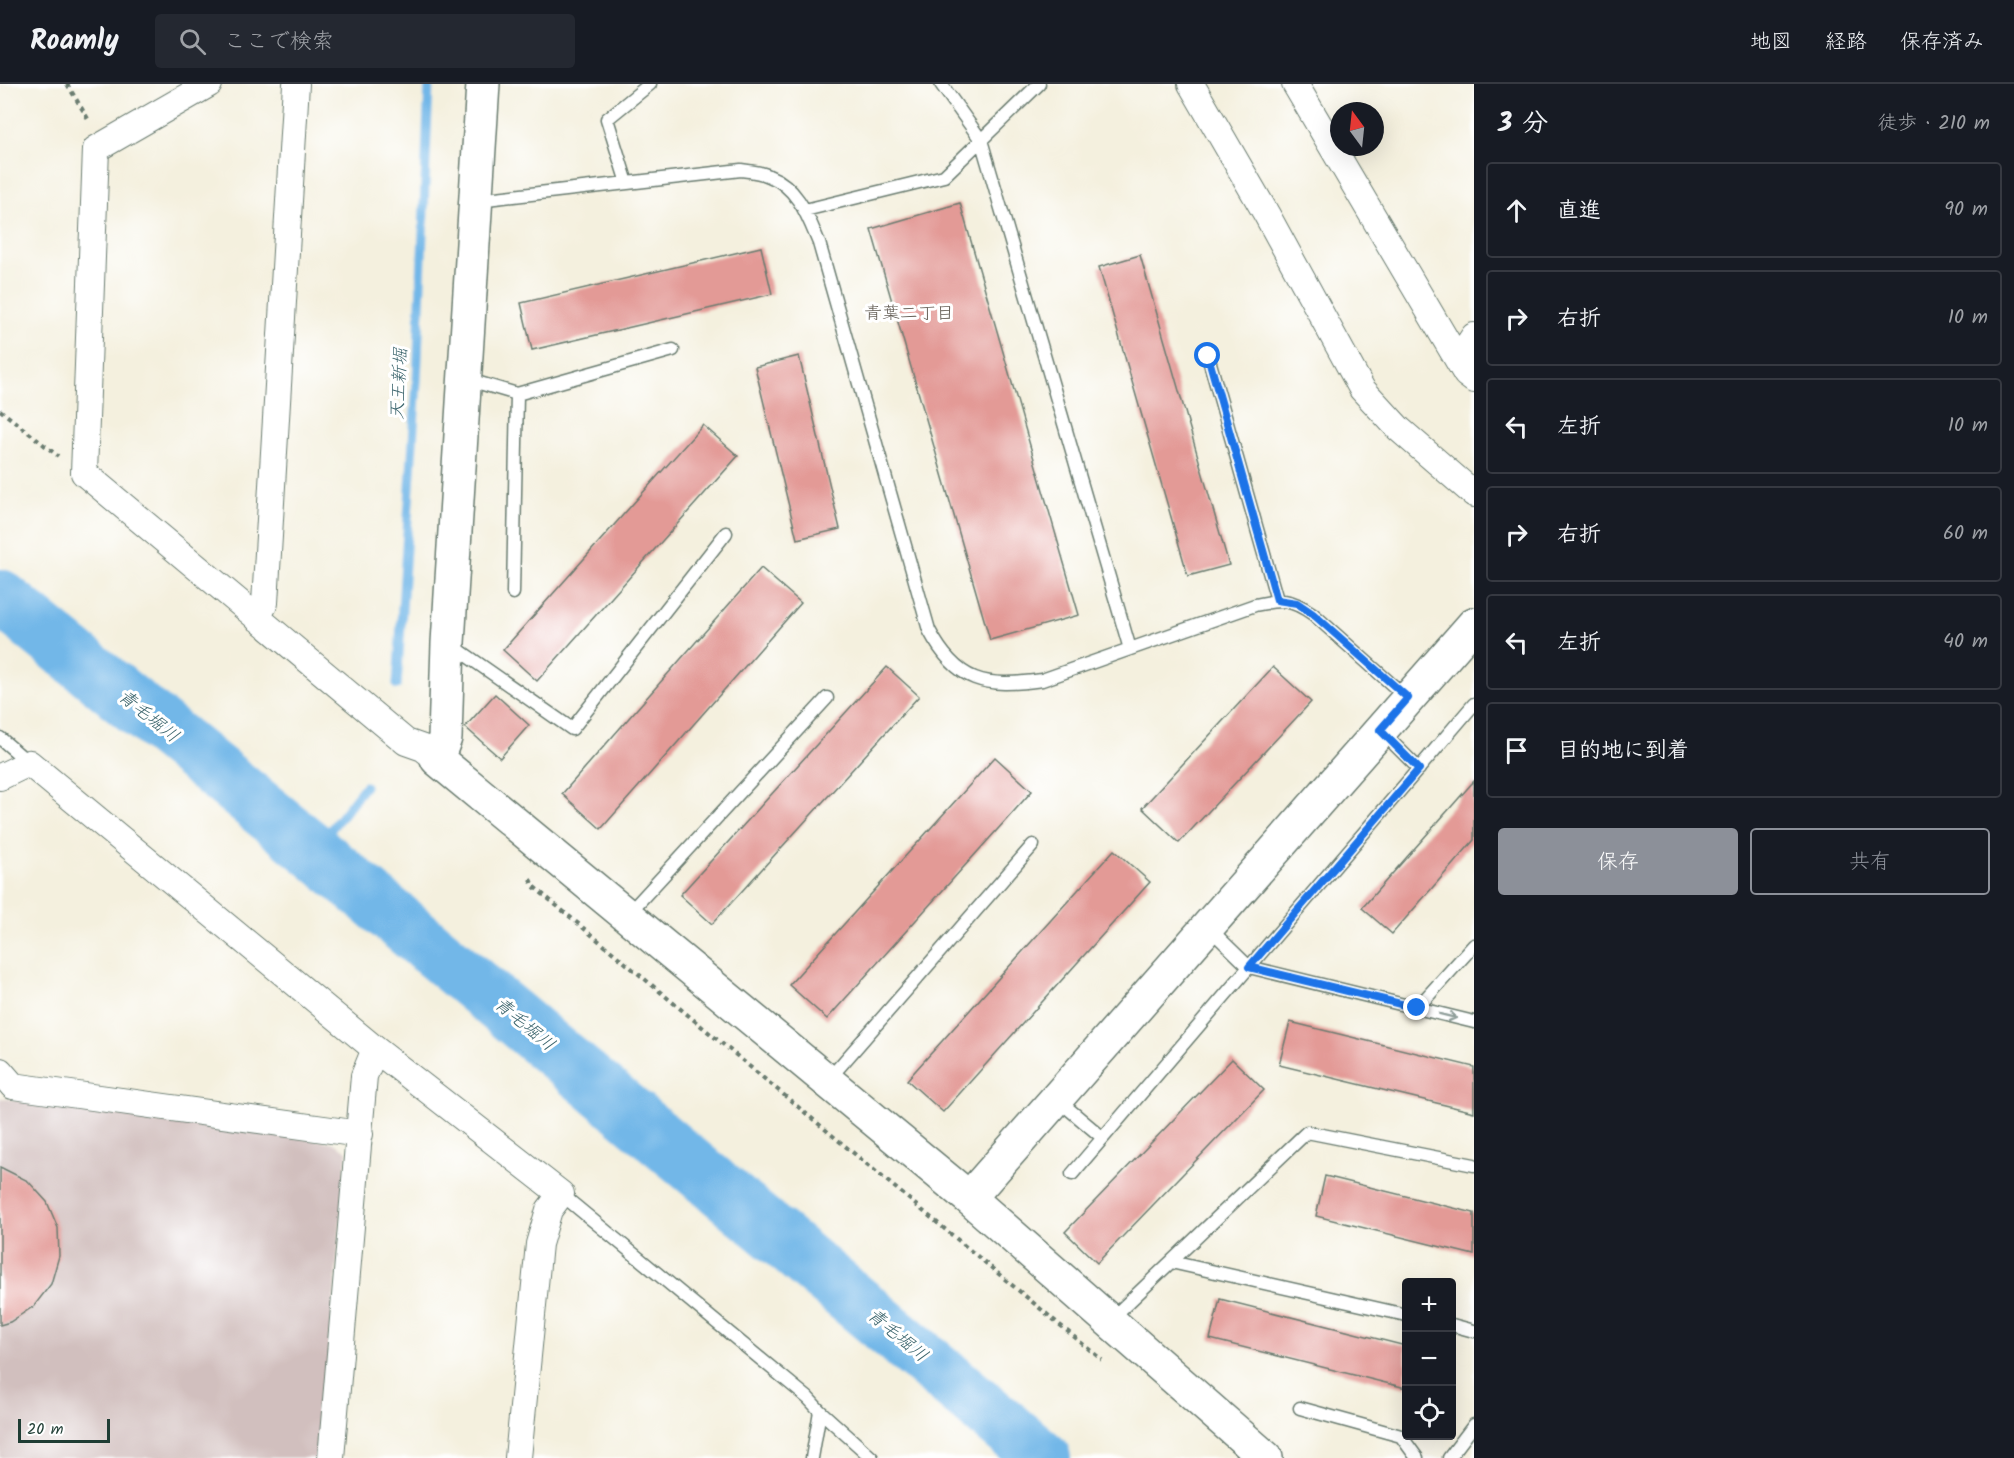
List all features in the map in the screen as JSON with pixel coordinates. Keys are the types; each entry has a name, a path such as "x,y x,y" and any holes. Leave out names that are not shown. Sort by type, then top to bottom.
{"street":[{"path":"209,84 96,149 84,473 406,742 423,748 437,759 969,1198 1266,1458"},
{"path":"258,618 265,603 297,84"},
{"path":"437,759 445,738 448,643 483,84"},
{"path":"1191,84 1267,215 1362,389 1399,429 1474,494"},
{"path":"1295,84 1466,374 1474,380"},
{"path":"1458,360 1474,336"},
{"path":"969,1198 1474,624"},
{"path":"0,777 29,763 375,1049 561,1194 549,1210 539,1244 518,1458"},
{"path":"331,1458 364,1076 375,1049"},
{"path":"0,1071 14,1086 360,1134"}],"lane":[{"path":"627,183 607,119 650,84"},
{"path":"941,84 981,140 1130,649"},
{"path":"805,210 944,176 1039,84"},
{"path":"477,201 741,170 769,175 788,186 805,210 819,243 929,630 940,651 958,669 978,680 1012,684 1042,680 1255,604 1277,600 1297,603 1313,614 1408,698"},
{"path":"465,379 517,394 673,350"},
{"path":"1208,356 1277,600"},
{"path":"513,594 517,394"},
{"path":"448,643 572,729 726,533"},
{"path":"626,916 827,698"},
{"path":"1072,1174 1474,704"},
{"path":"1380,730 1419,769"},
{"path":"0,738 29,763"},
{"path":"827,1081 1033,844"},
{"path":"1208,927 1249,967 1474,1022"},
{"path":"1417,1008 1474,945"},
{"path":"1057,1098 1103,1138"},
{"path":"1109,1321 1307,1132 1474,1166"},
{"path":"561,1194 808,1398 819,1411 872,1458"},
{"path":"1171,1262 1402,1314"},
{"path":"1456,1326 1474,1330"},
{"path":"1300,1408 1401,1436 1417,1458"},
{"path":"812,1458 819,1411"},
{"path":"1449,1458 1474,1425"}],"path":[{"path":"67,84 95,130 96,149"},
{"path":"0,410 56,455 84,473"},
{"path":"528,876 533,886 1109,1367"}],"shaded area":[{"path":"0,1098 332,1142 347,1151 320,1458 0,1458"}],"building":[{"path":"960,203 1079,615 990,640 871,229"},
{"path":"761,247 772,294 532,350 521,303"},
{"path":"1140,255 1229,565 1188,576 1099,267"},
{"path":"799,356 840,529 797,539 755,367"},
{"path":"703,425 738,456 537,681 503,650"},
{"path":"761,568 801,603 601,829 562,794"},
{"path":"887,667 919,696 712,924 680,895"},
{"path":"1273,667 1311,702 1179,843 1142,808"},
{"path":"495,694 529,725 500,758 465,727"},
{"path":"995,757 1032,791 827,1019 789,985"},
{"path":"1474,781 1474,840 1392,934 1362,908"},
{"path":"1114,850 1150,882 943,1112 907,1080"},
{"path":"1290,1022 1474,1067 1474,1112 1279,1065"},
{"path":"1232,1059 1264,1090 1097,1263 1065,1232"},
{"path":"0,1167 28,1181 47,1202 58,1228 59,1256 51,1284 34,1306 10,1322 0,1325"},
{"path":"1325,1176 1474,1213 1474,1255 1316,1216"},
{"path":"1220,1299 1402,1345 1402,1387 1210,1339"}],"waterway":[{"name":"天王新堀","path":"397,685 417,381 429,84"},
{"name":"青毛堀川","path":"0,597 314,851 1043,1458"},
{"path":"314,851 365,786"}],"district":[{"name":"青葉二丁目","path":"909,314"}],"route":[{"path":"1208,356 1277,600 1297,603 1313,614 1408,698 1380,730 1419,769 1249,967 1417,1008"}]}
